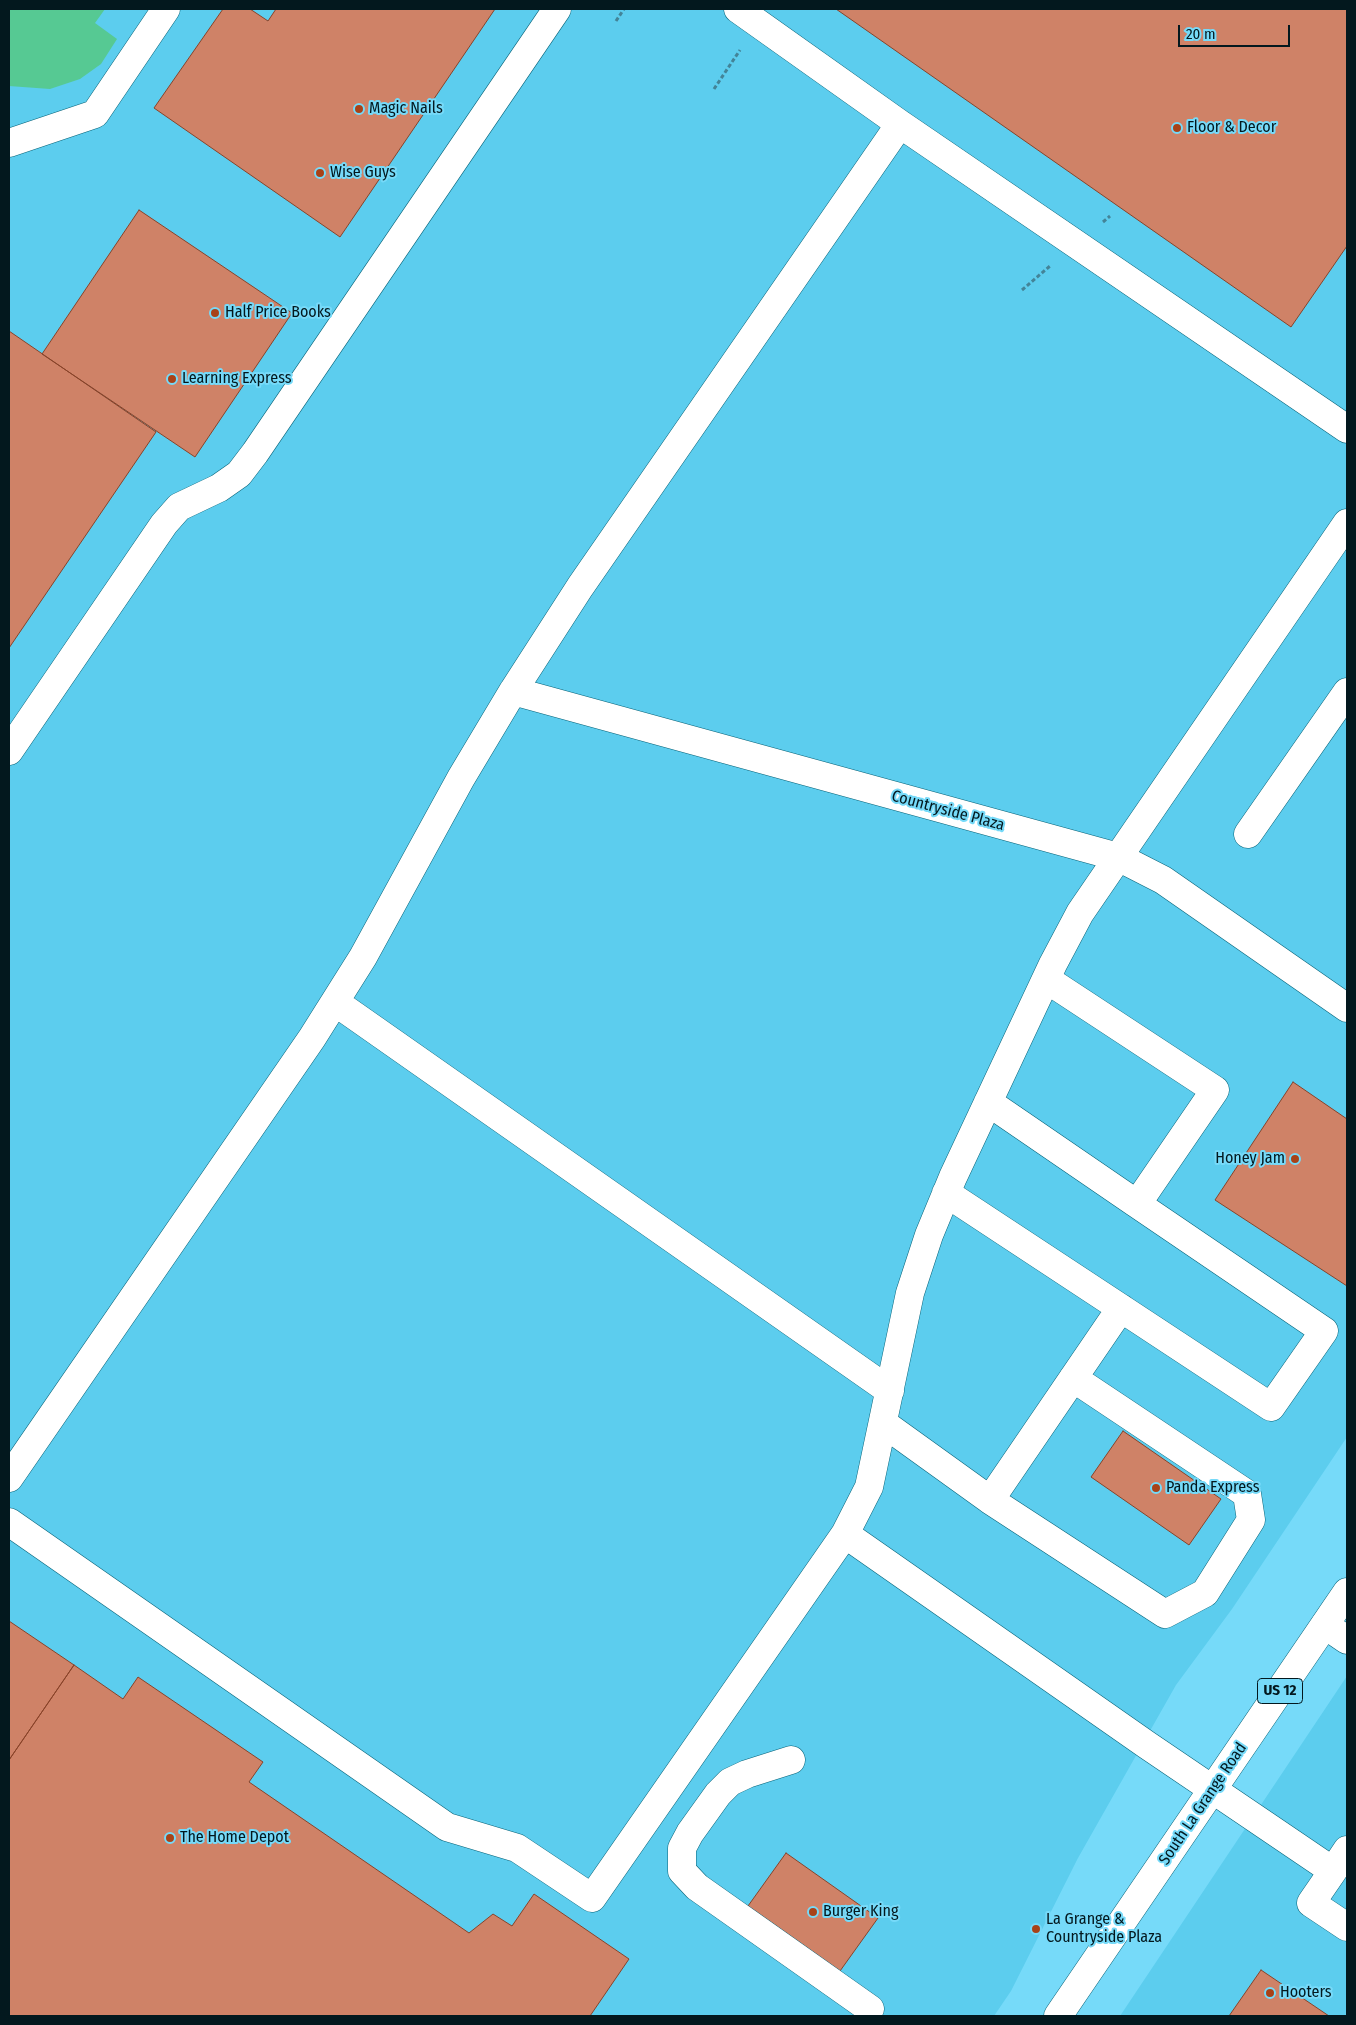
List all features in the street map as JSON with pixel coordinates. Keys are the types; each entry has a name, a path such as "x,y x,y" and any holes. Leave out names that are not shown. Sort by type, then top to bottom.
{"main road":[{"path":"9,142 95,114 166,9"},
{"path":"9,751 164,524 179,507 219,488 239,474 255,453 557,9"},
{"path":"738,9 900,124 1347,429"},
{"path":"9,1478 336,1002 363,958 461,778 513,691 580,587 900,124"},
{"path":"9,1522 447,1827 517,1848 592,1898 845,1534 869,1487 910,1294 929,1235 988,1102 1080,912 1347,523"},
{"name":"Countryside Plaza","path":"513,691 1118,857 1163,880 1347,1008"},
{"path":"1248,834 1347,692"},
{"path":"1046,979 1215,1090 1137,1204"},
{"path":"336,1002 890,1391"},
{"path":"946,1194 1271,1407 1324,1331 988,1102"},
{"path":"990,1500 1121,1308"},
{"path":"883,1424 990,1500 1165,1614 1205,1593 1251,1520 1247,1494 1073,1378"},
{"path":"845,1534 1213,1789 1340,1861 1312,1903 1347,1927"},
{"name":"South La Grange Road","path":"1058,2016 1347,1592"},
{"path":"1325,1625 1347,1640"},
{"path":"791,1760 747,1774 730,1782 718,1794 682,1848 682,1871 697,1887 870,2009"}],"path":[{"path":"616,20 624,9"}],"shaded area":[{"path":"9,9 1347,9 1347,1437 1232,1609 1176,1685 1078,1858 1011,1991 994,2016 9,2016"},
{"path":"1347,1676 1347,2016 1120,2016"}],"green space":[{"path":"9,9 105,9 95,23 117,39 101,64 80,79 50,89 9,86"}],"building":[{"path":"223,9 250,9 268,21 276,9 495,9 340,237 154,108"},
{"name":"Floor & Decor","path":"836,9 1347,9 1347,246 1291,327"},
{"path":"139,210 292,313 195,457 42,354"},
{"path":"9,331 156,432 9,648"},
{"name":"Honey Jam","path":"1293,1082 1347,1119 1347,1286 1215,1200"},
{"name":"Panda Express","path":"1123,1431 1221,1499 1189,1545 1091,1477"},
{"path":"9,1621 74,1665 9,1760"},
{"name":"The Home Depot","path":"74,1665 123,1699 138,1677 263,1762 249,1782 469,1933 493,1914 512,1926 534,1894 629,1959 590,2016 9,2016 9,1760"},
{"name":"Burger King","path":"786,1853 878,1918 840,1971 748,1906"},
{"name":"Hooters","path":"1261,1970 1329,2016 1229,2016"}],"place":[{"name":"Magic Nails","path":"359,109"},
{"name":"Floor & Decor","path":"1177,128"},
{"name":"Wise Guys","path":"320,173"},
{"name":"Half Price Books","path":"215,313"},
{"name":"Learning Express","path":"172,379"},
{"name":"Honey Jam","path":"1295,1159"},
{"name":"Panda Express","path":"1156,1488"},
{"name":"The Home Depot","path":"170,1838"},
{"name":"Burger King","path":"813,1912"},
{"name":"La Grange & Countryside Plaza","path":"1036,1929"},
{"name":"Hooters","path":"1270,1993"}]}
